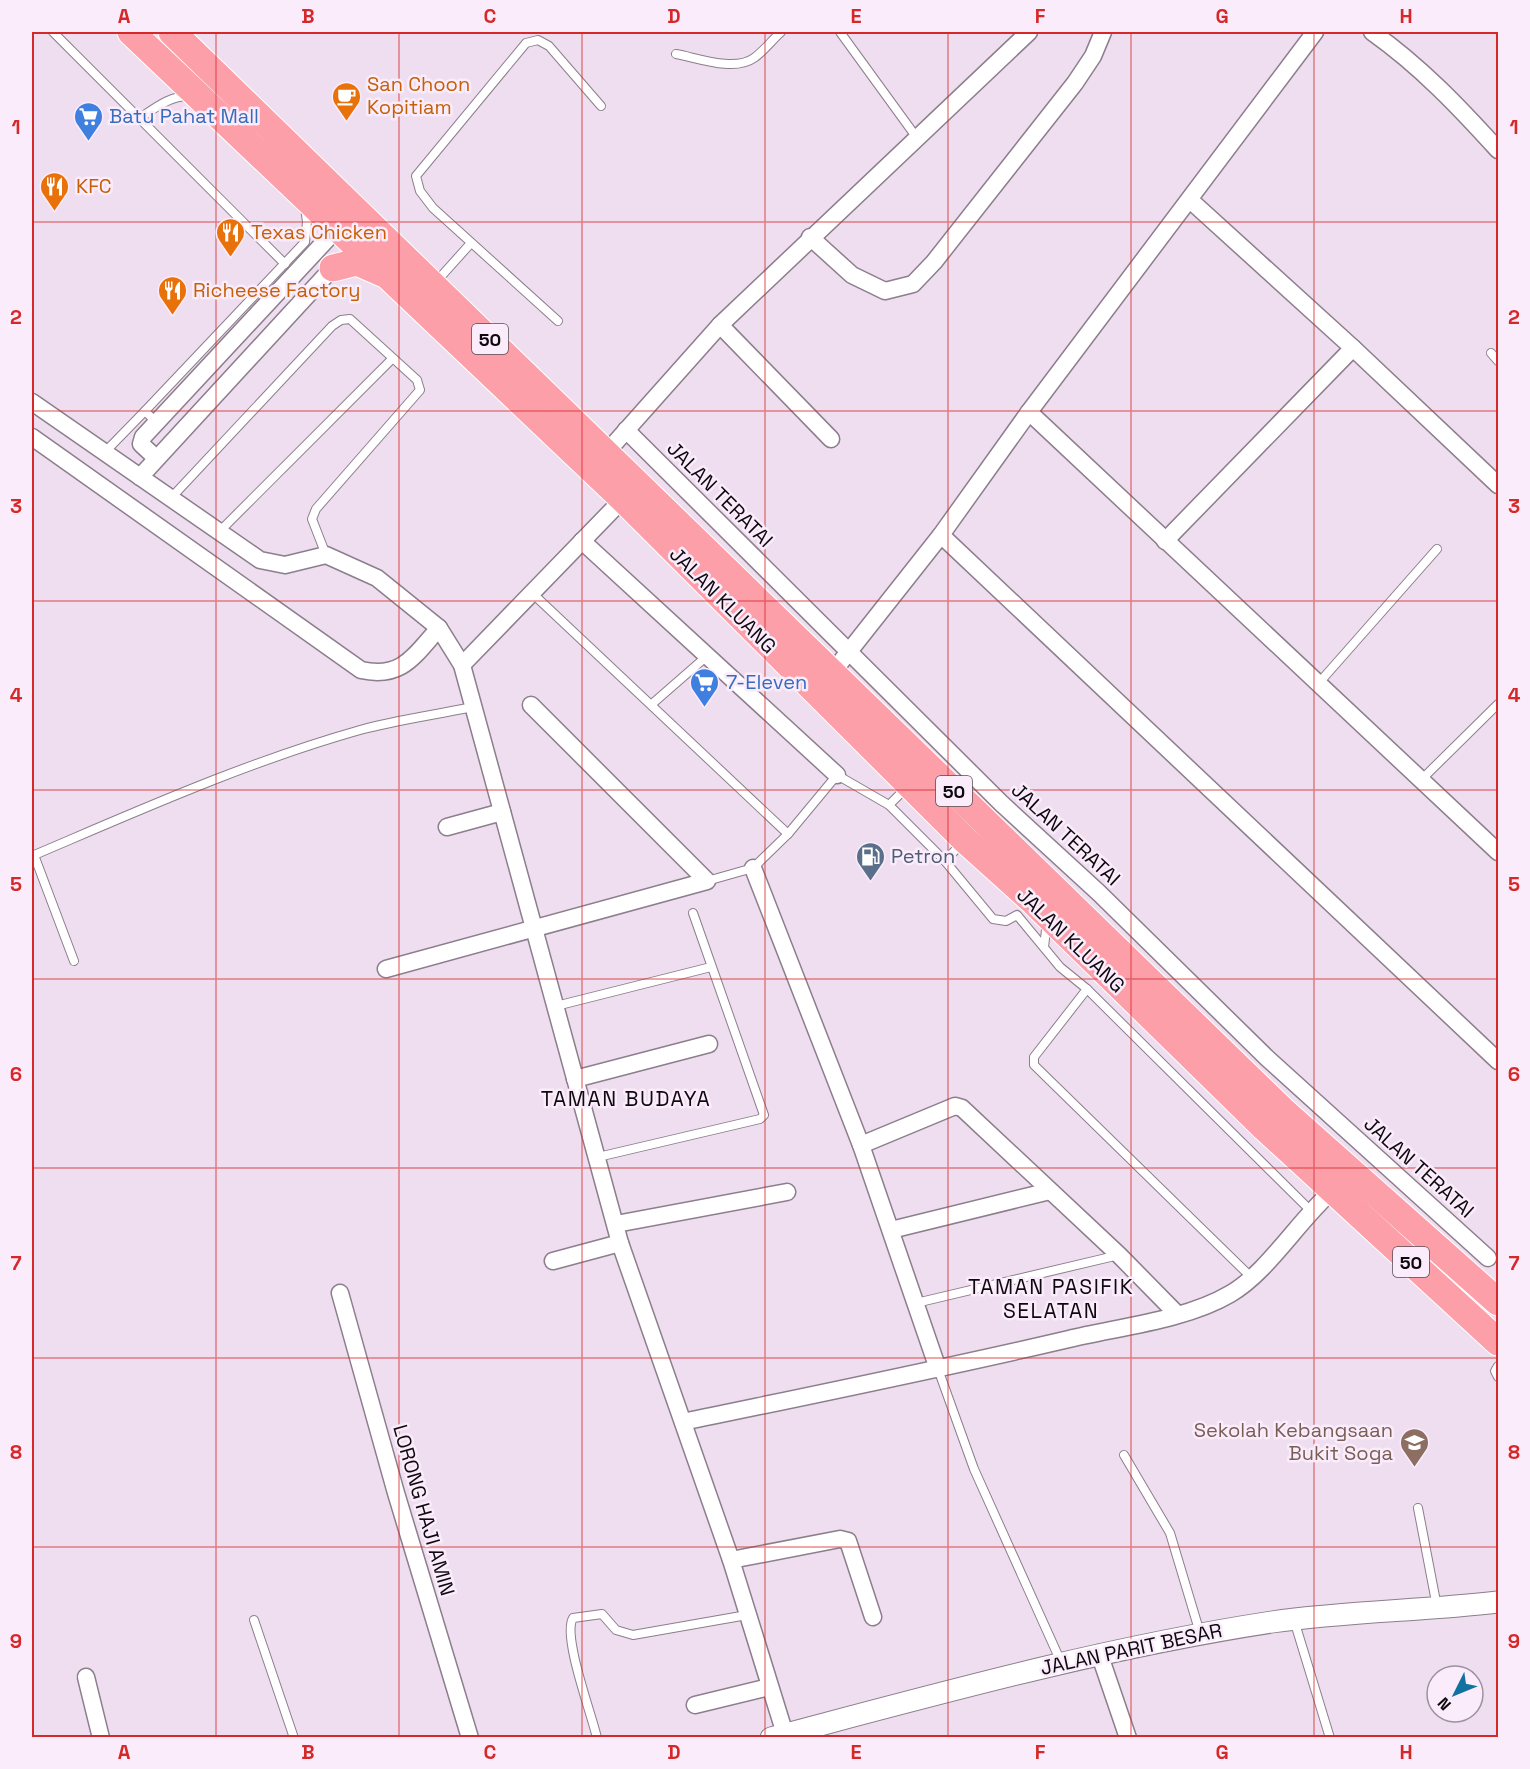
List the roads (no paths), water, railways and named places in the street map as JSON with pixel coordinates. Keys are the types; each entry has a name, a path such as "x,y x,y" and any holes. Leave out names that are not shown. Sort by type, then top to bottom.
{"highway":[{"name":"JALAN KLUANG","path":"132,32 303,193 355,227 434,285 832,674 1092,902 1282,1110 1486,1260 1498,1302"},
{"name":"JALAN KLUANG","path":"176,33 355,227 396,282 623,499 910,784 1034,913 1332,1191 1494,1338"},
{"path":"333,268 357,262 372,267 396,282"},
{"path":"1486,1260 1468,1288 1470,1302 1494,1338"}],"street":[{"path":"606,453 720,325 810,237 1029,32"},
{"path":"810,237 852,275 885,291 913,284 934,262 1075,82 1093,56 1102,32"},
{"path":"832,674 941,535 1029,412 1315,32"},
{"path":"1372,32 1408,57 1455,102 1498,150"},
{"path":"1190,200 1353,348 1498,485"},
{"path":"140,477 333,268 355,227"},
{"path":"156,458 140,442 151,417 355,227"},
{"path":"720,325 831,439"},
{"path":"1165,541 1353,348"},
{"path":"32,402 260,560 285,565 326,555 377,578 439,628 462,665 620,1243 731,1560 769,1687 778,1736"},
{"path":"1029,412 1498,852"},
{"name":"JALAN TERATAI","path":"626,430 1000,803 1092,902"},
{"path":"32,437 361,670 376,673 406,665 439,628"},
{"path":"462,665 623,499"},
{"path":"941,535 1498,1061"},
{"path":"582,541 837,775"},
{"path":"386,969 707,881 531,705"},
{"path":"447,827 502,812"},
{"path":"753,868 861,1145 938,1369"},
{"path":"575,1078 709,1044"},
{"path":"861,1145 956,1106 968,1112 1177,1314"},
{"path":"891,1230 1050,1191"},
{"path":"683,1422 938,1369 1177,1314 1217,1301 1252,1278 1310,1210 1332,1191"},
{"path":"616,1224 787,1192"},
{"path":"553,1261 620,1243"},
{"name":"LORONG HAJI AMIN","path":"340,1293 396,1493 470,1737"},
{"path":"731,1560 840,1539 848,1541 873,1617"},
{"name":"JALAN PARIT BESAR","path":"778,1736 1061,1662 1102,1662 1200,1634 1294,1619 1498,1602"},
{"path":"1102,1662 1128,1737"},
{"path":"86,1677 101,1737"},
{"path":"695,1705 769,1687"}],"lane":[{"path":"53,32 285,264"},
{"path":"676,54 742,63 753,59 781,32"},
{"path":"840,32 917,138"},
{"path":"558,321 433,208 420,191 416,176 526,43 537,40 549,45 601,106"},
{"path":"140,118 167,101 182,96 203,98"},
{"path":"105,452 151,417 305,242 307,222 303,193"},
{"path":"434,285 471,243"},
{"path":"171,498 341,320 350,319 417,380 420,390 316,508 312,519 326,555"},
{"path":"1491,353 1498,361"},
{"path":"219,532 392,359"},
{"path":"1318,685 1437,549"},
{"path":"532,593 788,834"},
{"path":"652,704 707,656"},
{"path":"1421,780 1498,704"},
{"path":"74,961 33,855 189,789 295,751 362,730 472,707"},
{"path":"707,881 753,868 788,834 837,775 889,805 945,861 993,919 1006,921 1034,913"},
{"path":"889,805 910,784"},
{"path":"945,861 965,840"},
{"path":"598,1157 760,1119 764,1115 693,913"},
{"path":"1034,913 1046,930 1044,947"},
{"path":"1034,913 1044,947 1060,967 1087,989 1310,1210"},
{"path":"556,1006 711,967"},
{"path":"1087,989 1034,1057 1034,1065 1252,1278"},
{"path":"916,1303 1119,1256"},
{"path":"1498,1366 1495,1371 1498,1377"},
{"path":"938,1369 974,1469 1061,1662"},
{"path":"1124,1455 1170,1533 1200,1634"},
{"path":"1419,1508 1437,1607"},
{"path":"597,1737 578,1677 571,1628 573,1618 602,1614 616,1630 633,1635 747,1615"},
{"path":"1294,1619 1330,1737"},
{"path":"254,1620 294,1737"}],"place":[{"name":"San Choon Kopitiam","path":"346,122"},
{"name":"Batu Pahat Mall","path":"88,142"},
{"name":"KFC","path":"55,212"},
{"name":"Texas Chicken","path":"230,258"},
{"name":"Richeese Factory","path":"172,316"},
{"name":"7-Eleven","path":"705,708"},
{"name":"Petron","path":"870,882"},
{"name":"Sekolah Kebangsaan Bukit Soga","path":"1414,1468"}],"district":[{"name":"TAMAN BUDAYA","path":"626,1098"},
{"name":"TAMAN PASIFIK SELATAN","path":"1051,1298"}]}
